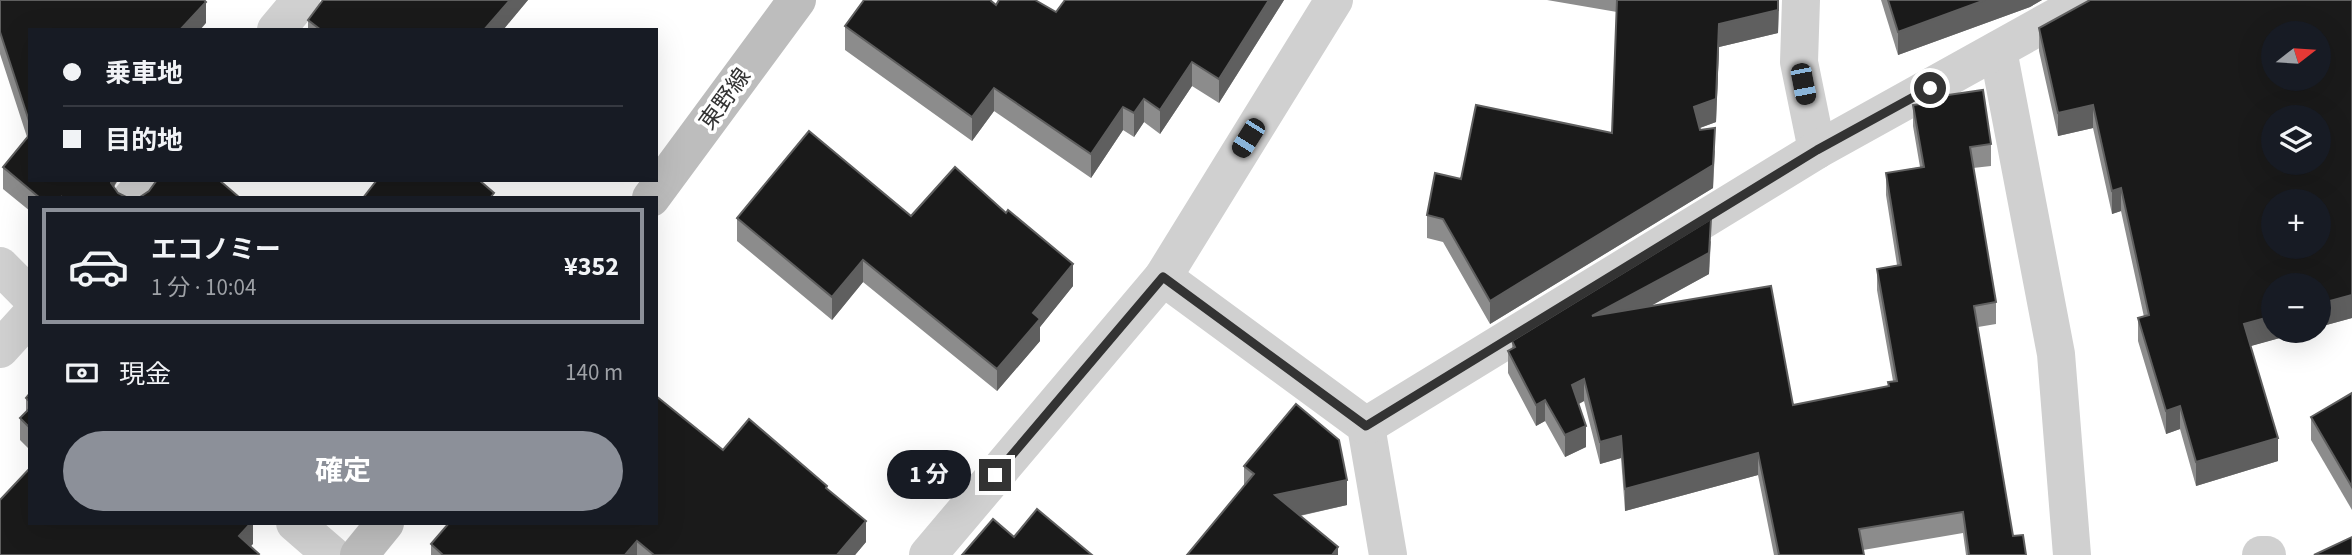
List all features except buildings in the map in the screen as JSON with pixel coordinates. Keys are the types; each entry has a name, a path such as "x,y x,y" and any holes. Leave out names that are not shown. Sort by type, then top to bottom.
{"street":[{"path":"278,28 301,0"},
{"name":"東野線","path":"653,196 797,0"},
{"path":"928,555 1163,277 1334,0"},
{"path":"1801,0 1799,62 1817,150"},
{"path":"1366,426 1817,150 2087,0"},
{"path":"1998,50 2056,354 2072,555"},
{"path":"134,196 145,182"},
{"path":"0,266 28,294"},
{"path":"1163,277 1366,426 1388,555"},
{"path":"0,349 28,318"},
{"path":"297,525 332,555"},
{"path":"359,555 383,525"},
{"path":"2261,555 2267,555"}],"route":[{"path":"995,475 1163,277 1366,426 1817,150 1930,88"}]}
